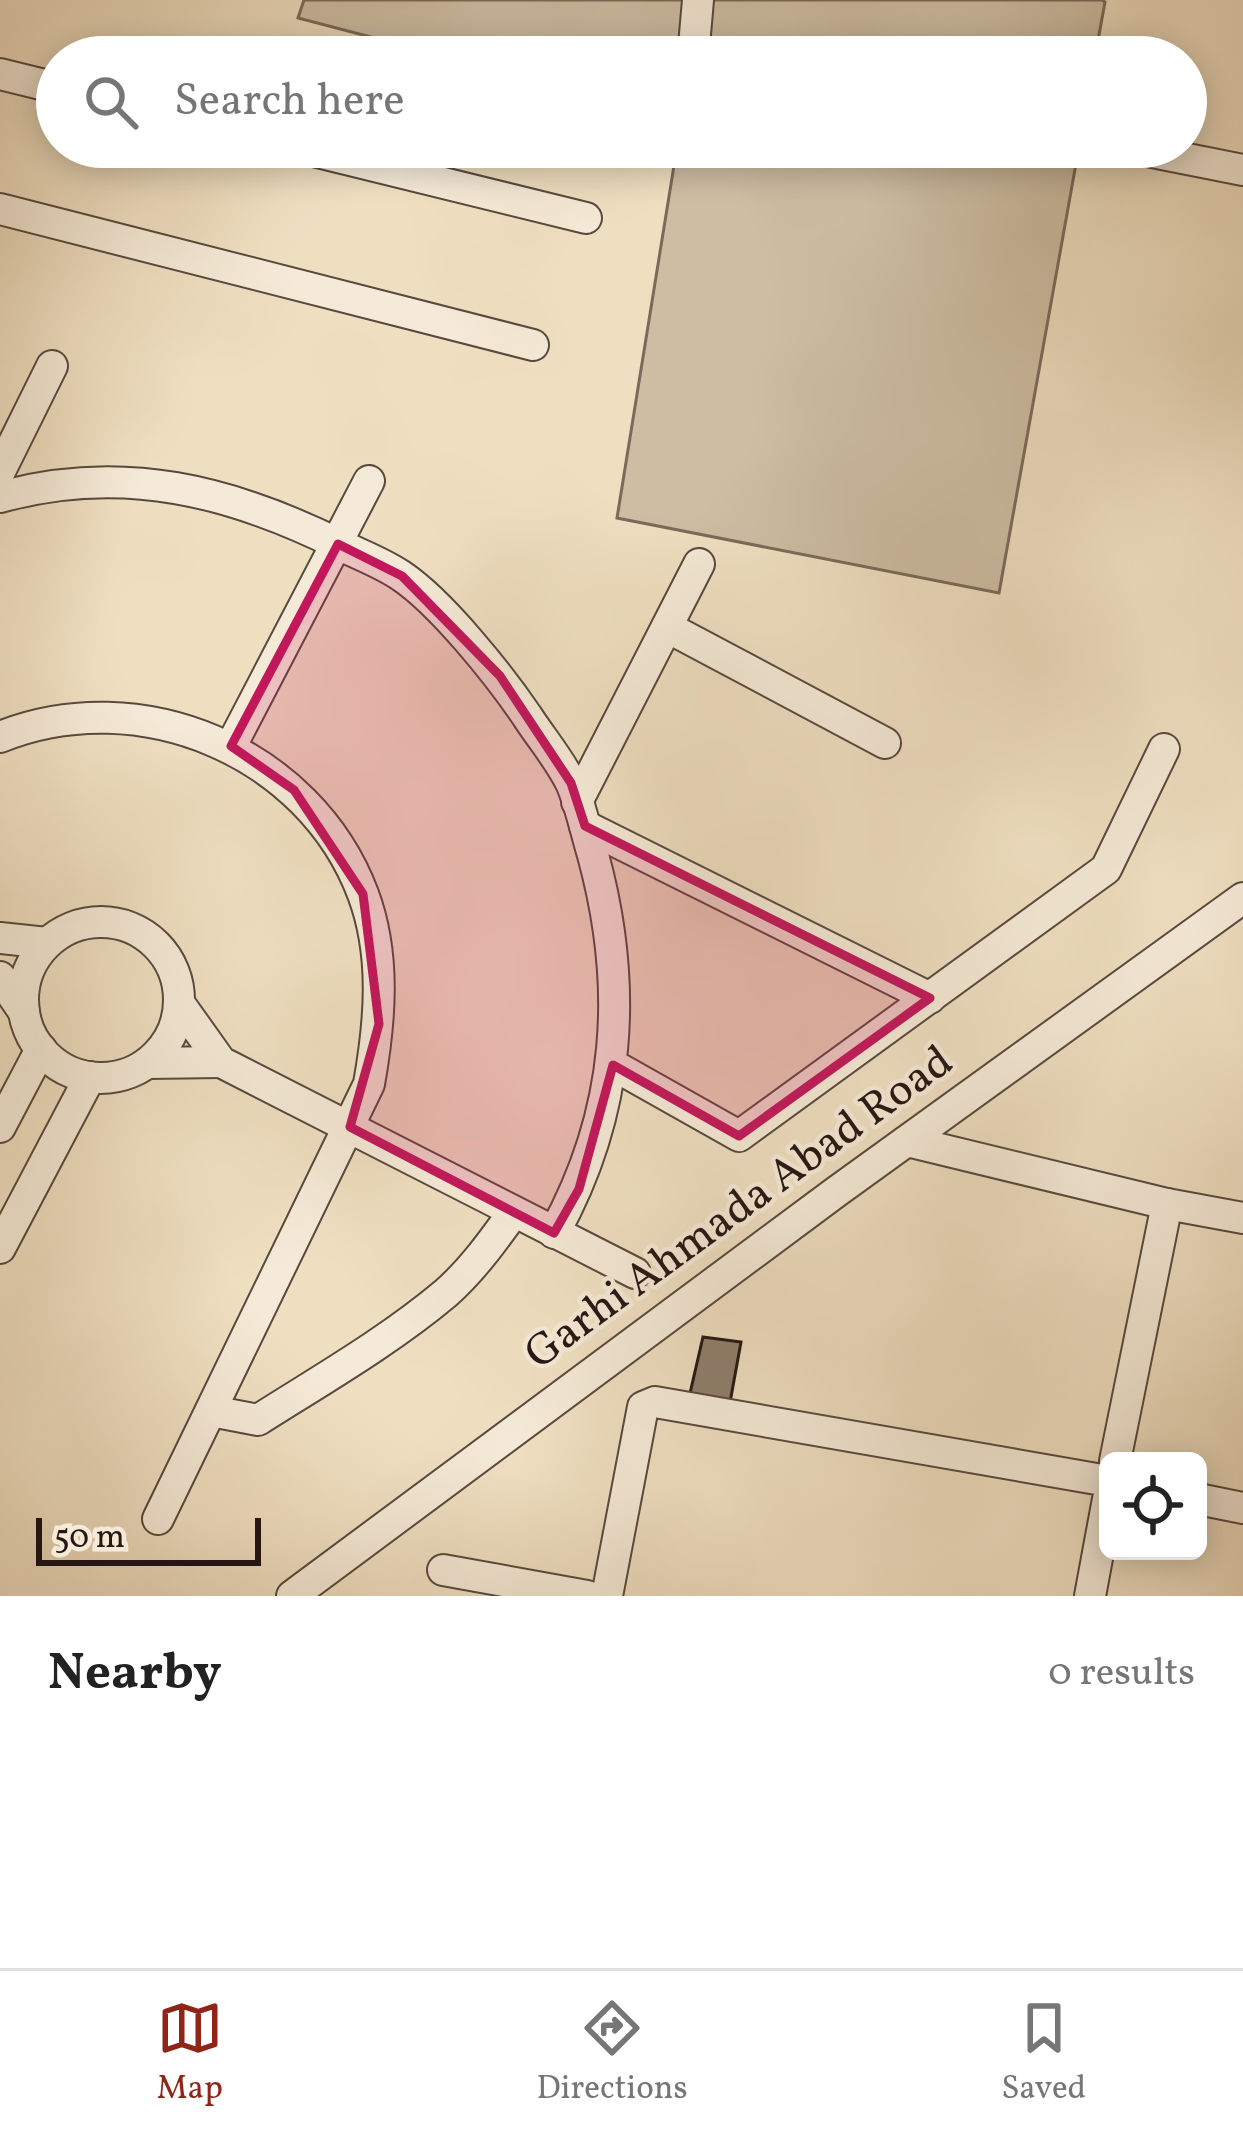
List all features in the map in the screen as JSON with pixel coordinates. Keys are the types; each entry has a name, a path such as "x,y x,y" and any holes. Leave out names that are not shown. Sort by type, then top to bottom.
{"street":[{"path":"695,36 698,0"},
{"path":"0,74 36,83"},
{"path":"1207,163 1243,170"},
{"path":"382,168 586,218"},
{"path":"0,209 533,345"},
{"path":"0,471 12,417 52,366"},
{"path":"232,746 369,481"},
{"path":"0,497 99,482 154,484 216,494 284,517 402,575 500,676 571,783 608,913 616,991 613,1065 579,1189 554,1233"},
{"path":"581,814 699,564"},
{"path":"667,627 885,743"},
{"path":"0,737 34,723 88,716 136,717 232,746 294,790 331,834 363,894 377,957 379,1024 369,1084 158,1519"},
{"path":"613,1065 739,1136 1106,869 1164,749"},
{"path":"581,814 930,998"},
{"name":"Garhi Ahmada Abad Road","path":"292,1596 1243,898"},
{"path":"24,1012 24,987 32,963 46,944 73,927 103,921 133,928 159,946 175,972 179,1003 170,1037 148,1063"},
{"path":"0,938 46,944"},
{"path":"0,977 41,1049 71,1072 120,1076 148,1063 221,1062 635,1274"},
{"path":"179,1003 221,1062"},
{"path":"0,1127 41,1049"},
{"path":"0,1248 90,1077"},
{"path":"907,1141 1243,1218"},
{"path":"1117,1452 1167,1204"},
{"path":"211,1412 258,1420 316,1382 446,1292 482,1256 513,1213"},
{"path":"607,1596 643,1407 656,1402 1099,1478"},
{"path":"1207,1501 1243,1508"},
{"path":"1090,1596 1099,1548"},
{"path":"443,1570 587,1596"}],"highlighted area":[{"path":"338,544 402,576 500,676 571,783 585,826 930,998 739,1136 613,1065 579,1189 554,1233 350,1127 379,1024 363,894 294,790 231,746"}],"shaded area":[{"path":"304,0 1105,2 1099,36 367,36 298,18"},
{"path":"674,168 1075,168 999,593 617,518"}],"building":[{"path":"703,1337 741,1342 729,1408 688,1402"}]}
